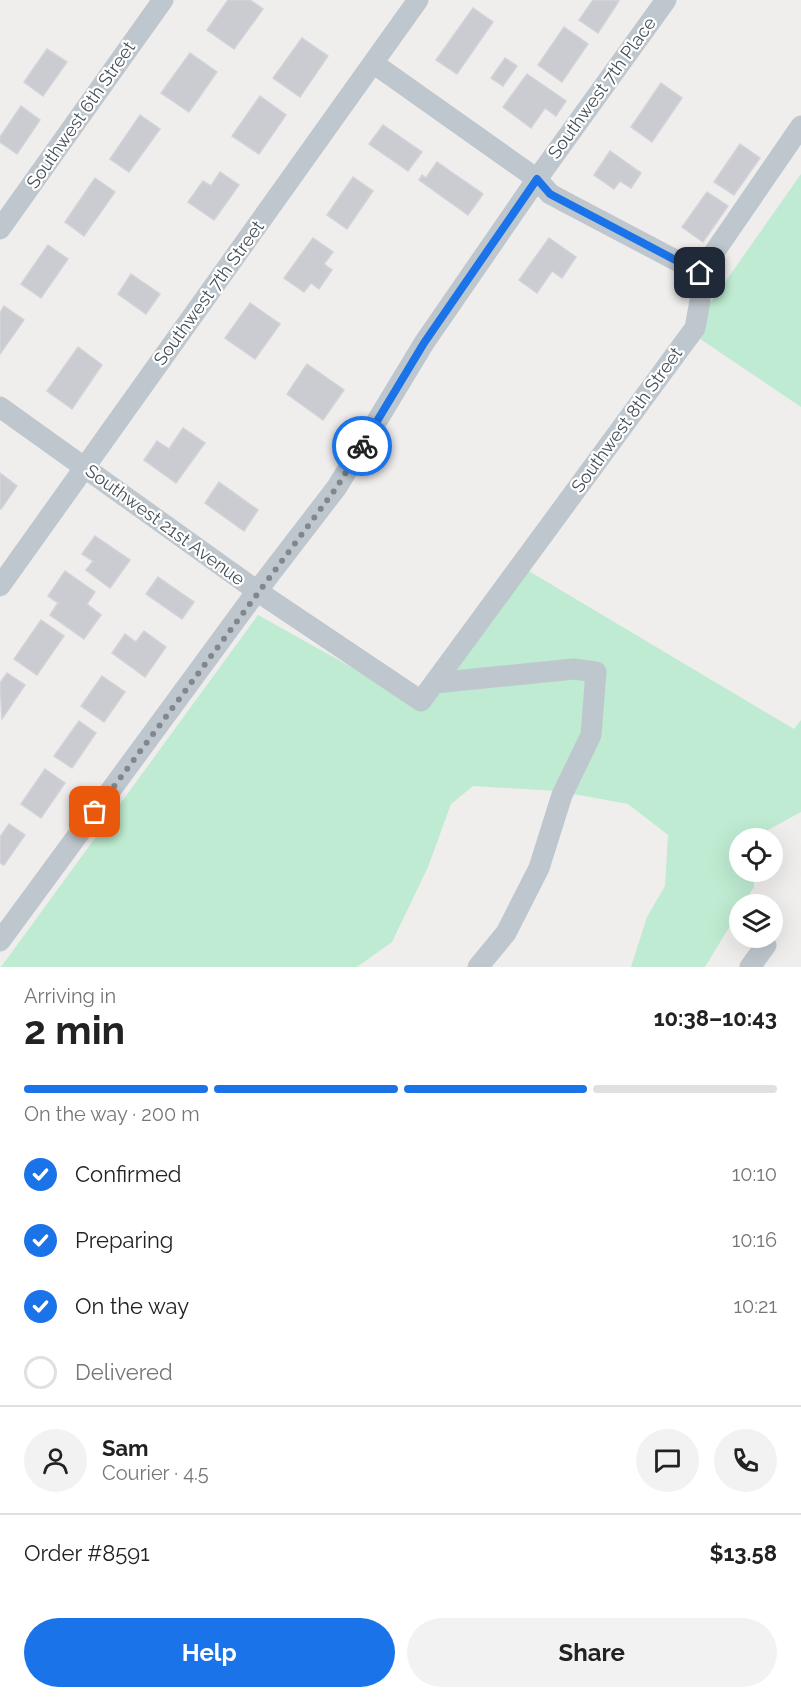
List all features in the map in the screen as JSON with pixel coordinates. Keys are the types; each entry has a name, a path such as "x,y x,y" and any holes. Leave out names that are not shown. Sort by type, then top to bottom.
{"street":[{"name":"Southwest 6th Street","path":"0,229 163,0"},
{"name":"Southwest 7th Street","path":"0,586 418,0"},
{"name":"Southwest 7th Place","path":"0,941 257,591 337,487 424,343 537,179 666,0"},
{"path":"373,63 537,179 550,194 700,273 801,126"},
{"name":"Southwest 8th Street","path":"420,701 695,328 700,301 700,273"},
{"name":"Southwest 21st Avenue","path":"0,407 257,591 420,701"},
{"path":"434,683 574,669 596,672 591,735 562,795 539,868 506,933 478,967"},
{"path":"750,967 764,948"}],"green space":[{"path":"801,174 801,407 690,332"},
{"path":"527,570 794,729 801,720 801,812 771,828 729,828 729,882 754,882 754,887 749,894 729,894 729,927 705,967 631,967 647,917 665,886 668,835 628,804 557,791 473,786 451,804 428,867 392,942 357,967 1,967 258,615 423,707"}],"building":[{"path":"228,0 250,0 263,9 234,49 207,30"},
{"path":"593,0 619,1 598,33 579,20"},
{"path":"473,8 493,22 457,74 436,60"},
{"path":"564,27 588,44 562,82 538,65"},
{"path":"302,38 328,56 300,97 273,78"},
{"path":"47,49 67,62 43,96 24,82"},
{"path":"190,53 217,72 189,112 161,93"},
{"path":"505,58 517,66 503,86 491,78"},
{"path":"527,74 566,101 556,116 545,108 531,128 503,107"},
{"path":"661,83 682,98 652,142 631,127"},
{"path":"260,96 286,115 259,154 232,136"},
{"path":"21,106 40,120 17,154 0,142 0,137"},
{"path":"140,115 160,129 129,172 110,159"},
{"path":"383,125 422,152 408,171 369,144"},
{"path":"740,144 760,158 734,195 714,182"},
{"path":"610,151 641,173 631,188 620,181 614,189 594,175"},
{"path":"437,162 483,194 468,215 419,180 422,175 426,178"},
{"path":"220,172 239,185 214,220 188,202 203,181 211,186"},
{"path":"353,177 373,191 347,229 327,215"},
{"path":"95,178 115,192 84,236 65,222"},
{"path":"707,192 728,206 703,242 682,227"},
{"path":"313,238 333,252 324,264 332,270 319,289 311,283 304,292 284,278"},
{"path":"549,238 576,257 562,278 552,271 537,293 519,280"},
{"path":"48,245 68,259 41,298 21,284"},
{"path":"131,274 160,294 146,314 118,294"},
{"path":"250,303 280,324 255,359 225,338"},
{"path":"4,306 24,320 0,354 0,313"},
{"path":"78,347 102,365 72,409 47,391"},
{"path":"307,364 344,390 323,420 287,394"},
{"path":"183,428 205,443 176,483 144,460 157,441 169,449"},
{"path":"0,473 17,486 1,509 0,508"},
{"path":"219,482 258,510 244,531 205,503"},
{"path":"95,536 130,560 110,588 86,570 93,561 82,554"},
{"path":"65,571 95,592 87,604 101,615 84,639 50,615 58,603 48,596"},
{"path":"158,577 194,602 182,619 146,594"},
{"path":"41,620 64,636 37,675 14,659"},
{"path":"144,631 166,647 145,677 112,653 125,634 136,642"},
{"path":"7,673 25,685 2,719 0,683"},
{"path":"102,676 125,692 104,722 81,706"},
{"path":"79,721 96,733 72,768 54,756"},
{"path":"45,769 65,783 41,818 21,804"},
{"path":"9,824 25,835 4,865 0,863 0,837"}],"way so far":[{"path":"95,812 257,591 337,487 362,446"}],"route":[{"path":"362,446 424,343 537,179 550,194 700,273"}]}
